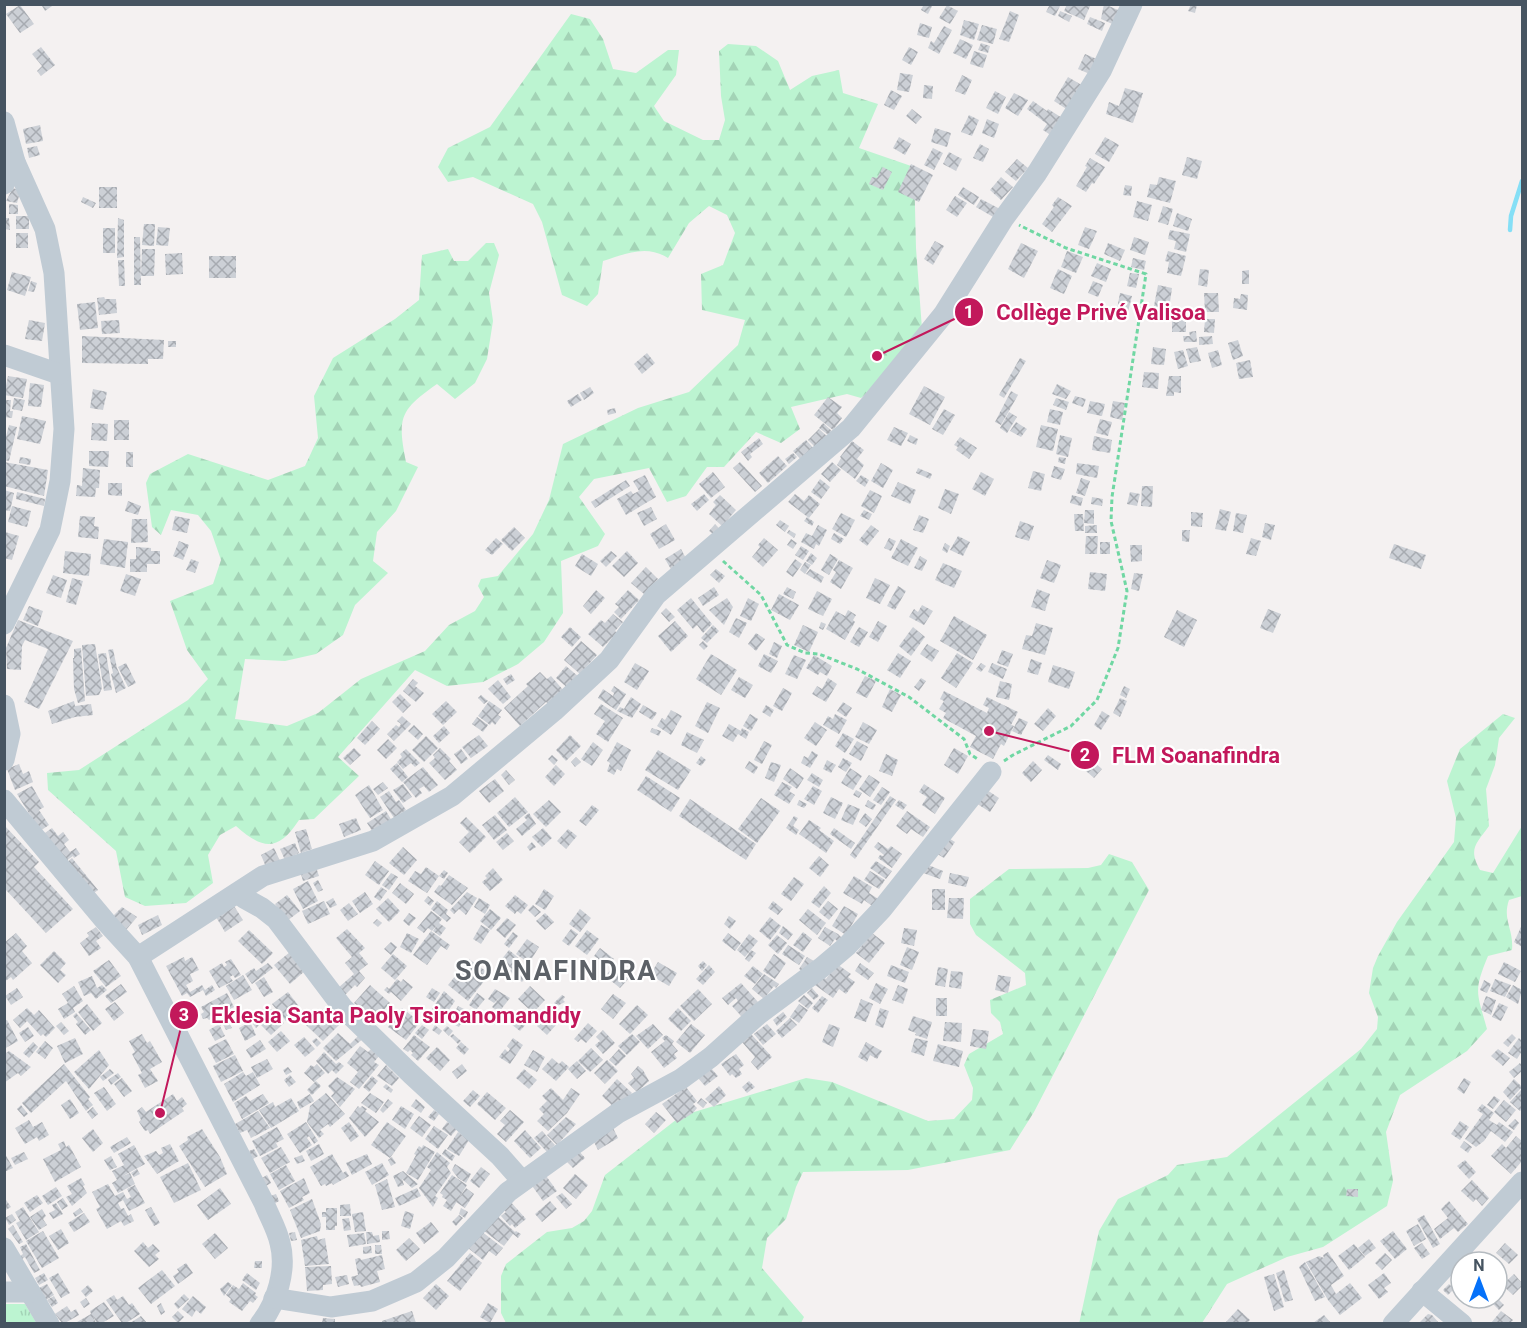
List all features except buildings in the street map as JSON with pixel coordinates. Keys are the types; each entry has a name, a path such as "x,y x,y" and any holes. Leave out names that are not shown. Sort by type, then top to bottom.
{"street":[{"path":"138,957 262,876 373,840 452,796 554,711 609,660 656,595 851,428 943,315 1101,71 1132,4"},
{"path":"4,122 15,162 45,229 54,273 64,429 60,481 50,530 4,624"},
{"path":"4,184 15,162"},
{"path":"4,355 60,374"},
{"path":"4,705 10,734 4,760"},
{"path":"274,1298 331,1306 372,1301 416,1282 446,1258 508,1192 522,1181 618,1113 681,1079 711,1057 759,1014 847,946 882,909 990,772"},
{"path":"4,800 138,957 264,1203 280,1243 283,1269 274,1298 260,1323"},
{"path":"244,898 262,908 276,920 343,1008 500,1156 522,1181"},
{"path":"1393,1323 1522,1182"},
{"path":"4,1248 49,1323"},
{"path":"1422,1291 1462,1323"},
{"path":"4,1292 30,1292"}],"path":[{"path":"710,550 761,595 787,645 805,654 819,654 857,669 909,697 964,739 970,754 985,764 990,772 1013,755 1071,726 1097,700 1118,648 1126,591 1111,521 1112,497 1146,274 1066,248 1004,218"}],"green space":[{"path":"571,14 590,19 603,39 613,69 636,73 668,50 679,50 676,75 654,106 664,121 703,140 719,140 725,120 721,96 719,51 728,44 756,46 778,61 790,90 812,76 839,70 843,93 878,104 859,148 914,167 916,248 922,329 861,398 847,394 791,407 800,429 781,443 756,432 724,467 707,467 686,496 667,502 649,468 594,479 579,497 605,534 598,546 561,561 563,613 544,642 518,664 483,682 447,686 415,670 338,757 359,776 314,819 299,820 284,838 270,844 254,840 236,826 220,835 208,855 213,883 186,903 145,906 125,897 116,851 48,790 47,773 79,770 188,700 208,679 187,650 170,601 213,584 221,560 211,531 198,515 171,510 161,535 152,527 146,483 150,474 188,454 268,480 305,466 318,438 314,396 333,358 395,319 419,300 422,255 448,249 454,261 468,261 486,243 494,243 499,255 489,293 493,321 487,359 475,383 455,399 437,384 415,401 404,416 402,434 406,462 418,467 396,511 377,532 373,561 388,573 355,605 343,635 316,654 285,661 245,659 235,719 287,726 318,713 361,679 425,651 449,625 475,611 484,597 478,586 481,579 498,576 533,534 549,500 563,444 638,408 689,392 738,345 745,320 702,310 701,274 723,265 735,233 727,215 709,206 689,223 668,258 644,251 628,253 603,261 598,294 587,306 562,295 542,222 533,204 473,177 448,182 438,167 448,148 490,127"},
{"path":"1503,714 1515,718 1499,738 1495,765 1486,789 1489,826 1477,842 1474,852 1480,870 1493,873 1522,826 1522,896 1509,900 1507,907 1512,950 1488,956 1480,978 1478,993 1487,1029 1467,1051 1400,1095 1386,1132 1393,1181 1387,1206 1323,1247 1287,1257 1227,1284 1202,1323 1079,1324 1099,1231 1118,1199 1168,1175 1177,1165 1227,1157 1361,1049 1377,1029 1378,1017 1369,993 1373,968 1397,922 1454,842 1456,818 1447,781 1460,749"},
{"path":"1109,854 1132,862 1149,890 1034,1112 1010,1150 908,1170 803,1172 786,1219 767,1238 762,1268 804,1317 801,1323 506,1323 501,1313 501,1276 506,1264 547,1232 572,1228 584,1221 592,1211 605,1175 681,1116 806,1078 832,1082 928,1121 954,1119 972,1100 973,1088 964,1065 969,1054 1003,1034 1000,1022 991,1013 990,1000 1026,985 1025,973 976,935 970,924 970,899 1009,869 1088,868 1101,865"},
{"path":"5,1304 25,1304 37,1324 5,1324"}],"waterway":[{"path":"1510,230 1511,216 1522,181"}],"place":[{"name":"Collège Privé Valisoa","path":"877,356"},
{"name":"FLM Soanafindra","path":"989,731"},
{"name":"Eklesia Santa Paoly Tsiroanomandidy","path":"160,1113"}],"district":[{"name":"SOANAFINDRA","path":"556,971"}]}
